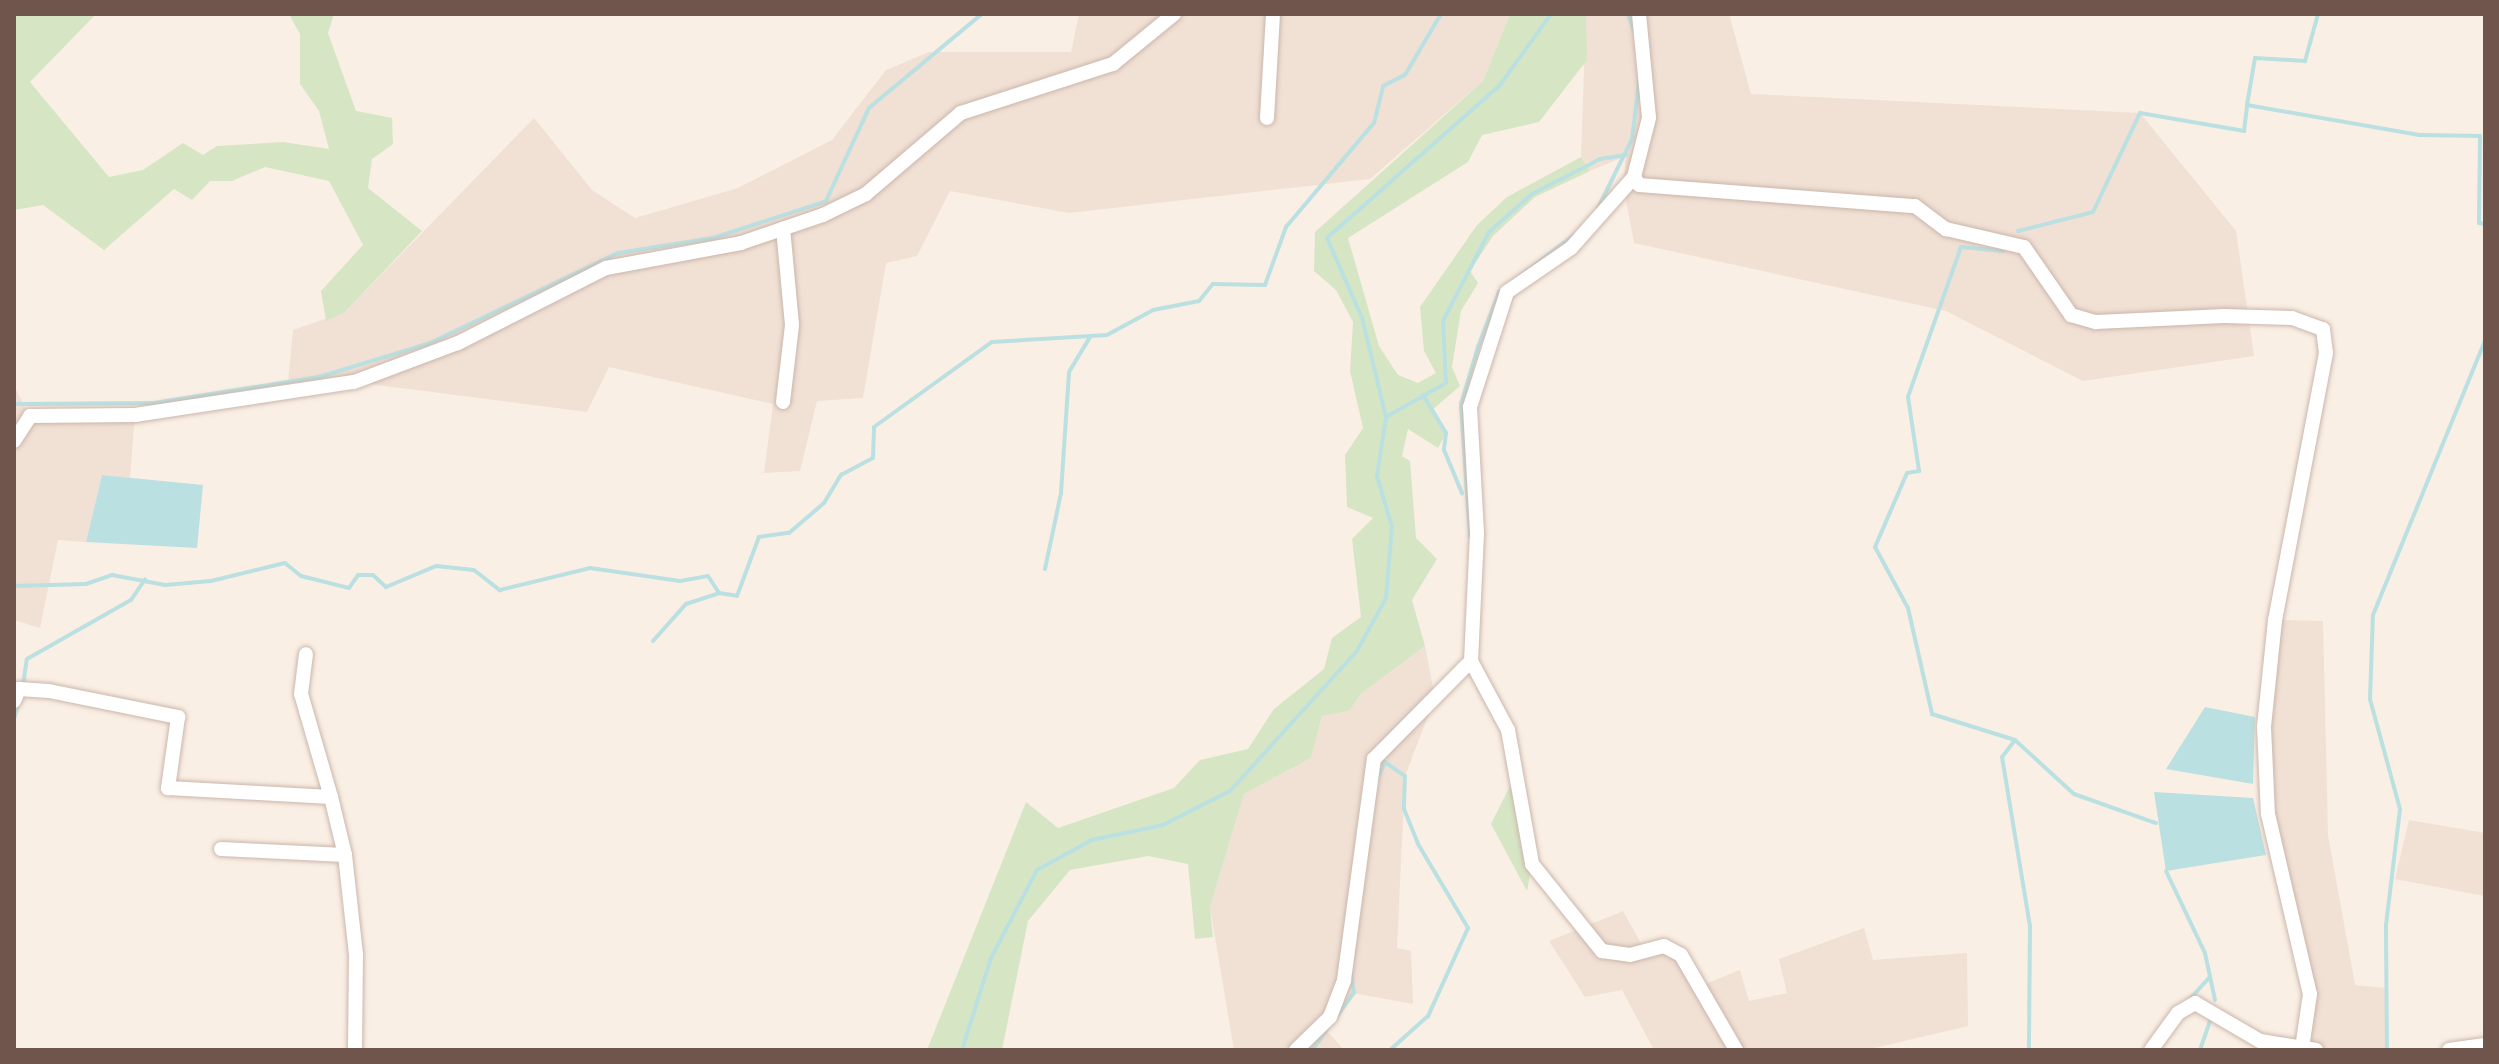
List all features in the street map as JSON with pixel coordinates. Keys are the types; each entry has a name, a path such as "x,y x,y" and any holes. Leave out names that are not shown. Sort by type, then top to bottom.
{"street":[{"path":"14,412 30,416 135,415 354,382 458,343 606,268 783,228 866,194 961,113 1113,64 1174,14"},
{"path":"1267,118 1273,14"},
{"path":"1639,14 1649,118 1634,177 1581,239 1507,292 1485,352 1470,407 1477,534 1471,661 1508,730 1532,864 1602,951 1630,955 1664,946 1681,955 1736,1050"},
{"path":"1634,177 1639,185 1915,206 1946,229 2024,247 2071,315 2096,322 2237,316 2292,318 2323,329 2326,353 2275,620 2264,727 2268,814 2310,994 2309,1049 2260,1041 2195,1003 2178,1013 2151,1050"},
{"path":"783,228 792,325 783,402"},
{"path":"14,441 30,416"},
{"path":"306,654 301,694 345,855 356,954 355,1050"},
{"path":"1296,1050 1330,1017 1344,980 1340,963 1374,759 1471,661"},
{"path":"14,701 19,689 49,691 178,717 168,788 331,797"},
{"path":"221,849 345,855"},
{"path":"2449,1050 2485,1045"}],"shaded area":[{"path":"1079,14 1510,14 1483,81 1370,179 1069,213 950,191 917,256 886,263 863,398 817,401 800,471 764,473 773,404 609,367 587,412 354,382 287,393 293,330 345,312 534,118 592,190 635,218 738,188 832,140 886,70 929,52 1071,52"},
{"path":"1586,14 1729,14 1751,94 2140,113 2236,231 2254,356 2083,381 1946,311 1634,243 1623,185 1626,156 1590,171 1581,157"},
{"path":"14,386 30,416 135,415 130,478 102,475 86,542 58,540 40,628 14,620"},
{"path":"2275,620 2323,621 2328,835 2355,985 2385,988 2387,1050 2301,1050 2311,1014 2264,784"},
{"path":"1425,646 1435,698 1405,776 1397,948 1411,951 1413,1004 1353,993 1326,1030 1344,1050 1234,1050 1210,907 1244,794 1311,758 1322,716 1349,711 1362,693"},
{"path":"2409,820 2485,833 2485,896 2395,879"},
{"path":"1623,911 1644,949 1681,955 1697,987 1740,970 1749,1001 1787,993 1779,959 1864,928 1873,960 1967,953 1968,1026 1866,1050 1654,1050 1622,990 1585,997 1549,941"}],"green space":[{"path":"14,14 96,14 30,82 109,177 143,170 183,143 203,155 217,146 283,142 329,149 319,111 300,84 300,34 289,14 334,14 328,33 356,111 392,118 393,144 372,159 368,188 422,231 345,312 326,321 321,291 363,245 329,181 265,167 232,181 210,181 192,200 174,189 104,250 43,205 14,210"},
{"path":"1510,14 1586,14 1587,60 1539,122 1482,135 1468,162 1348,238 1379,346 1398,375 1418,383 1436,373 1424,351 1420,307 1477,225 1507,197 1581,157 1590,171 1535,197 1493,236 1470,271 1478,283 1461,311 1452,367 1460,386 1431,411 1446,433 1438,448 1408,429 1402,456 1410,461 1416,538 1437,559 1412,600 1425,646 1362,693 1349,711 1322,716 1311,758 1244,794 1210,907 1213,937 1195,939 1188,864 1148,856 1070,870 1028,921 1002,1050 927,1050 1026,802 1058,828 1174,788 1200,760 1248,749 1274,709 1324,669 1332,638 1361,617 1352,539 1373,518 1347,507 1345,455 1363,428 1350,371 1353,322 1336,290 1314,271 1315,232 1483,81"},
{"path":"1516,774 1532,864 1527,891 1491,824"}],"water":[{"path":"102,475 203,485 197,548 86,542"},
{"path":"2205,707 2255,717 2253,784 2166,769"},
{"path":"2154,792 2253,798 2266,855 2166,871"}],"waterway":[{"path":"14,404 154,403 319,377 430,343 618,253 713,238 826,201 869,108 982,14"},
{"path":"653,641 686,604 719,593 737,596 759,537 789,533 824,503 841,475 873,458 874,427 992,342 1107,335 1153,310 1199,301 1213,284 1265,285 1286,227 1374,123 1383,86 1405,75 1441,14"},
{"path":"962,1050 991,958 1037,870 1092,840 1163,825 1230,791 1357,651 1386,598 1392,527 1377,476 1386,417 1362,318 1327,238 1500,85 1551,14"},
{"path":"1628,14 1635,33"},
{"path":"2318,14 2305,61 2255,58 2247,105 2419,135 2480,136 2479,223 2485,224"},
{"path":"1598,208 1632,139 1639,81"},
{"path":"2018,231 2093,212 2140,113 2244,131 2247,105"},
{"path":"1386,417 1446,383 1443,321 1489,232 1532,194 1600,159 1626,155"},
{"path":"1470,537 1461,404 1478,347 1499,292 1574,235"},
{"path":"2003,251 1961,247 1908,397 1919,471 1907,473 1875,547 1908,608 1932,714 2015,740 2074,794 2156,823"},
{"path":"1045,569 1061,493 1069,372 1090,337"},
{"path":"2387,1050 2386,925 2400,809 2370,699 2373,615 2485,340"},
{"path":"1423,395 1446,433 1444,450 1462,493"},
{"path":"14,586 86,584 112,575 165,585 211,581 285,563 301,576 349,588 358,575 373,575 386,587 436,566 474,570 500,590 590,568 680,581 708,576 719,593"},
{"path":"23,686 27,659 131,600 145,579"},
{"path":"14,719 19,702"},
{"path":"2015,740 2002,757 2030,926 2029,1050"},
{"path":"1377,780 1385,762 1405,776 1404,809 1418,844 1468,928 1428,1016 1390,1050"},
{"path":"2166,871 2205,953 2215,1000"},
{"path":"1337,1016 1354,993 1351,974"},
{"path":"2190,999 2210,977"},
{"path":"2200,1050 2211,1018"},
{"path":"1312,1050 1327,1029"}]}
